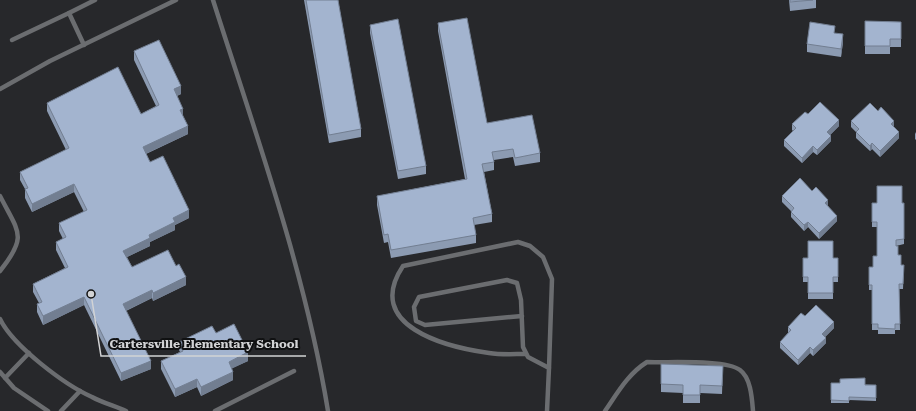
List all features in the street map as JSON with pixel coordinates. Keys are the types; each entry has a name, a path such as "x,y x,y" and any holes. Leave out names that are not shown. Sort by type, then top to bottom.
{"lane":[{"path":"12,40 95,0"},
{"path":"0,89 84,45 176,0"},
{"path":"213,0 292,253 320,362 328,411"},
{"path":"69,13 84,45"},
{"path":"0,196 17,229 18,236 16,251 0,271"},
{"path":"526,354 491,354 443,344 420,333 404,323 395,311 393,295 396,278 404,266 518,242 530,246 543,256 552,278 546,411"},
{"path":"522,316 425,324 416,321 414,307 419,297 507,280 518,283 521,300 522,316 523,347 528,357 549,368"},
{"path":"0,319 4,327 29,353 48,369 80,391 126,411"},
{"path":"5,378 29,353"},
{"path":"605,411 624,383 636,369 647,362 727,364 741,370 748,382 753,411"},
{"path":"215,411 294,371"},
{"path":"0,372 14,388 48,411"},
{"path":"61,411 80,391"}],"building":[{"path":"306,0 338,0 361,129 329,135"},
{"path":"790,0 813,0 790,2"},
{"path":"467,18 487,123 532,115 540,153 515,158 513,149 492,152 494,162 482,164 492,214 473,218 476,235 391,250 388,234 384,235 377,196 467,179 438,23"},
{"path":"398,19 426,166 398,171 370,25"},
{"path":"865,21 901,22 901,39 890,39 890,46 865,46"},
{"path":"810,22 835,26 834,33 843,34 841,49 807,44"},
{"path":"159,40 181,86 174,89 183,109 180,110 188,126 143,147 150,162 163,156 189,210 173,218 175,222 149,235 150,238 123,251 132,267 168,250 176,266 179,264 186,277 153,293 152,290 123,304 151,361 121,373 84,297 43,316 37,304 42,302 33,284 68,267 56,242 66,237 59,223 87,210 74,184 32,204 25,189 28,188 20,172 69,148 47,103 118,67 141,114 159,105 134,51"},
{"path":"820,102 839,120 827,132 831,136 817,150 813,146 802,158 784,140 796,128 792,124 805,112 808,114"},
{"path":"870,103 878,111 881,107 894,121 891,124 899,132 880,151 872,143 870,146 856,132 859,129 851,121"},
{"path":"800,178 812,191 816,187 828,200 825,203 837,216 819,233 808,222 804,225 791,212 794,208 782,196"},
{"path":"877,186 902,186 902,203 904,203 904,239 896,240 896,246 898,246 898,255 901,255 901,265 904,265 903,284 899,284 900,324 895,324 895,329 878,328 878,324 872,324 872,285 869,285 869,267 873,267 873,256 877,256 877,222 872,222 872,203 877,203"},
{"path":"808,241 833,241 833,258 838,258 838,277 833,277 833,293 808,293 808,277 803,277 803,258 808,258"},
{"path":"816,305 834,322 822,334 826,338 813,350 810,347 798,360 780,342 791,330 788,327 801,313 805,316"},
{"path":"234,324 248,352 229,362 233,372 201,387 197,379 175,389 161,361 183,351 179,342 212,326 216,333"},
{"path":"661,364 723,366 722,386 700,385 700,395 683,395 683,385 661,384"},
{"path":"865,378 865,385 876,385 876,398 849,397 849,401 831,400 831,383 840,383 840,379"}],"place":[{"name":"Cartersville Elementary School","path":"91,294"}]}
